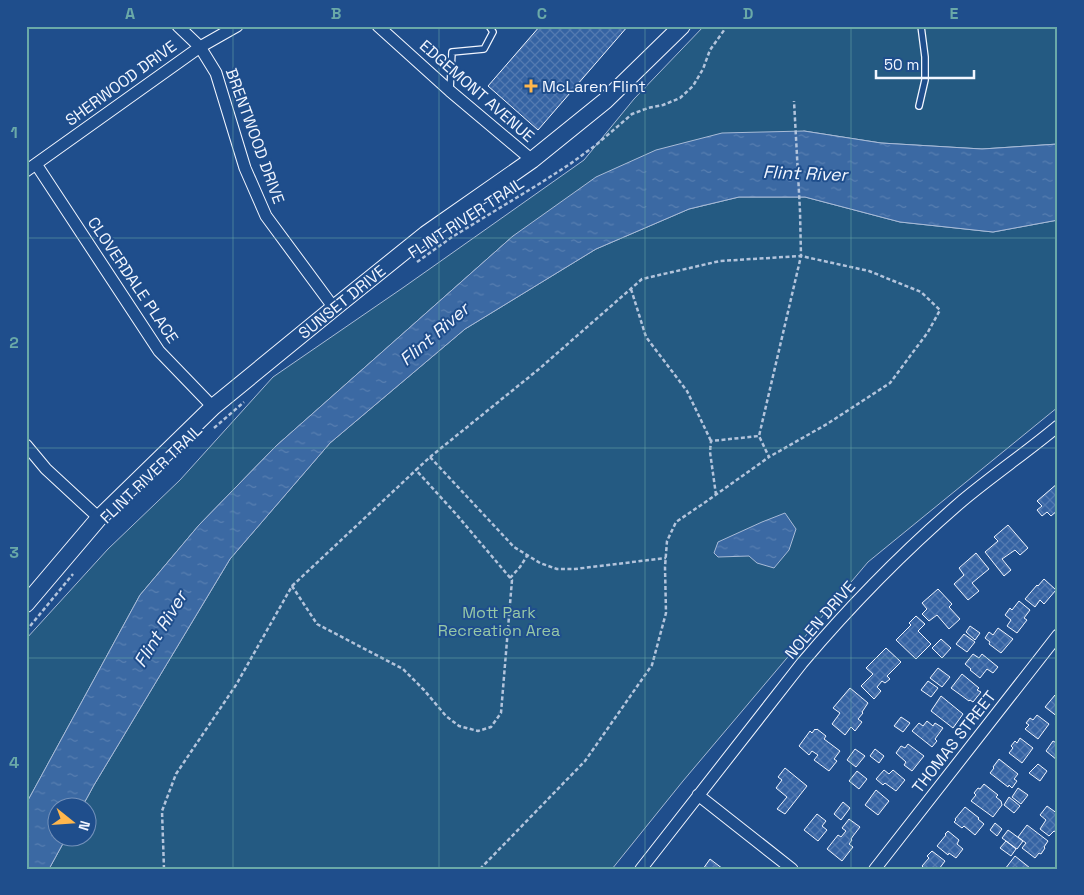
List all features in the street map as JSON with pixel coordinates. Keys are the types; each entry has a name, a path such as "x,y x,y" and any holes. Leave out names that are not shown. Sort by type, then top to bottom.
{"street":[{"name":"BRENTWOOD DRIVE","path":"178,26 200,47 216,73 245,168 266,216 334,308"},
{"name":"SHERWOOD DRIVE","path":"31,167 200,47 237,26"},
{"name":"EDGEMONT AVENUE","path":"378,26 450,91 532,160"},
{"name":"SUNSET DRIVE","path":"26,604 99,518 213,407 426,234 532,160 605,101 682,26"},
{"name":"CLOVERDALE PLACE","path":"31,167 159,351 213,407"},
{"name":"NOLEN DRIVE","path":"641,869 802,663 863,594 915,543 964,500 1058,426"},
{"path":"26,445 46,469 99,518"},
{"name":"THOMAS STREET","path":"875,869 1058,635"},
{"path":"698,795 792,869"}],"lane":[{"path":"450,91 452,52 484,49 493,32 488,26"},
{"path":"919,106 925,80 925,57 921,26"}],"path":[{"name":"FLINT RIVER TRAIL","path":"412,265 452,237 570,164 596,145 632,114 680,98 693,86 703,69 710,50 727,26"},
{"path":"769,457 759,436 801,256 794,101"},
{"path":"159,869 164,868 162,811 176,774 236,685 292,586 416,470 539,369 642,279 720,262 801,256 869,271 921,292 940,310 928,332 890,383 827,424 769,457 676,522 667,541 666,613 652,665 585,761 480,869"},
{"path":"631,289 646,337 687,391 711,441 710,452 716,495"},
{"name":"FLINT RIVER TRAIL","path":"208,433 244,402"},
{"path":"711,441 759,436"},
{"path":"430,458 514,547 540,563 557,569 575,569 666,558"},
{"path":"292,586 317,624 403,669 446,716 459,726 478,731 492,728 501,713 512,580 416,470"},
{"path":"510,578 527,556"},
{"path":"26,630 74,572"}],"green space":[{"path":"704,26 1058,26 1058,144 982,149 881,143 804,131 513,236 276,446 199,525 140,595 26,804 26,639 108,549 180,480 273,377 584,160 634,99"},
{"name":"Mott Park Recreation Area","path":"739,197 805,197 900,222 993,232 1058,220 1058,407 868,562 683,781 612,869 49,869 61,848 98,848 98,798 87,798 94,785 230,559 330,443 465,329 596,249 689,209"}],"water":[{"name":"Flint River","path":"804,131 881,143 982,149 1058,144 1058,220 993,232 900,222 805,197 739,197 689,209 596,249 465,329 330,443 230,559 87,798 48,798 48,848 61,848 49,869 26,869 26,804 140,595 199,525 276,446 513,236 596,177 656,150 722,133"},
{"path":"785,513 796,529 789,550 774,568 757,563 749,556 718,557 714,553 718,542"}],"building":[{"path":"540,26 628,26 538,130 488,86"},
{"path":"1058,483 1058,510 1051,516 1047,512 1042,516 1037,510 1042,506 1037,501"},
{"path":"1008,525 1028,548 1020,555 1015,550 1002,559 1011,570 1004,576 985,552 998,541 994,537"},
{"path":"976,553 989,569 972,583 979,591 968,600 954,584 964,575 959,568"},
{"path":"1044,579 1056,590 1044,604 1040,600 1035,607 1025,599"},
{"path":"938,589 952,604 949,607 960,619 949,629 937,615 929,621 922,614 927,609 922,603"},
{"path":"1019,601 1030,610 1024,618 1027,620 1017,633 1007,626 1011,620 1005,615"},
{"path":"916,616 925,624 918,631 931,644 916,659 896,640 911,625 909,623"},
{"path":"970,626 980,633 975,640 966,632"},
{"path":"998,628 1013,639 1001,653 989,644 990,642 985,638 989,632 993,635"},
{"path":"964,634 975,642 967,652 956,644"},
{"path":"941,639 951,648 942,658 932,648"},
{"path":"886,648 901,662 887,676 890,679 885,683 882,681 877,687 881,691 874,699 861,686 873,674 866,668"},
{"path":"973,654 979,658 982,654 998,667 993,673 987,669 980,678 965,664"},
{"path":"938,668 950,677 942,687 930,678"},
{"path":"962,674 979,688 977,690 981,692 973,702 951,688"},
{"path":"928,681 938,688 931,697 921,690"},
{"path":"850,688 868,703 858,719 862,722 855,731 851,727 845,735 832,724 840,713 833,708"},
{"path":"1055,695 1058,697 1058,717 1045,707"},
{"path":"941,696 963,714 953,728 931,711"},
{"path":"1037,715 1049,724 1038,739 1025,729 1029,725 1026,723 1030,718 1033,720"},
{"path":"901,717 910,723 903,732 894,726"},
{"path":"927,721 933,726 935,723 943,728 932,747 912,731 919,723 923,726"},
{"path":"815,729 826,736 824,739 840,751 834,759 837,761 829,771 814,760 818,755 812,751 809,755 799,746 810,731 812,733"},
{"path":"1020,738 1033,748 1022,763 1009,753 1013,748 1011,746 1015,741 1017,743"},
{"path":"1053,741 1058,744 1057,760 1046,751"},
{"path":"908,744 924,756 912,771 904,765 906,762 896,753 901,746 905,748"},
{"path":"855,749 865,756 856,767 847,760"},
{"path":"875,749 884,756 879,763 870,756"},
{"path":"999,759 1018,774 1014,779 1017,781 1012,788 990,773"},
{"path":"1038,764 1047,771 1040,781 1029,773"},
{"path":"785,768 807,786 785,814 777,809 787,797 776,788 782,780 778,777"},
{"path":"884,770 889,774 893,770 905,780 896,791 885,783 883,785 876,779"},
{"path":"857,771 867,779 859,789 849,781"},
{"path":"984,784 998,795 996,797 1001,801 1002,805 993,817 971,801 976,795 974,793"},
{"path":"1018,788 1028,795 1021,804 1012,797"},
{"path":"876,790 889,801 878,815 865,805"},
{"path":"1009,797 1020,806 1014,813 1004,805"},
{"path":"843,802 850,808 841,820 834,814"},
{"path":"1047,806 1058,814 1058,833 1054,831 1049,836 1040,829 1046,820 1040,815"},
{"path":"965,807 984,824 975,835 964,826 962,828 954,822"},
{"path":"817,814 826,821 822,826 827,830 818,841 804,830"},
{"path":"849,819 860,827 849,844 853,847 842,861 827,849 838,835 841,837 846,831 842,828"},
{"path":"995,823 1002,829 997,836 990,830"},
{"path":"1027,825 1048,841 1041,854 1039,853 1035,858 1022,848 1026,843 1018,837"},
{"path":"1008,830 1023,841 1017,849 1002,838"},
{"path":"948,831 959,840 957,844 963,849 956,858 949,853 948,855 937,846"},
{"path":"1006,841 1016,849 1011,856 1000,848"},
{"path":"932,851 945,861 939,869 925,869 922,866"},
{"path":"1015,856 1030,868 1005,869"},
{"path":"710,859 723,869 703,869"}],"place":[{"name":"McLaren Flint","path":"531,86"}]}
